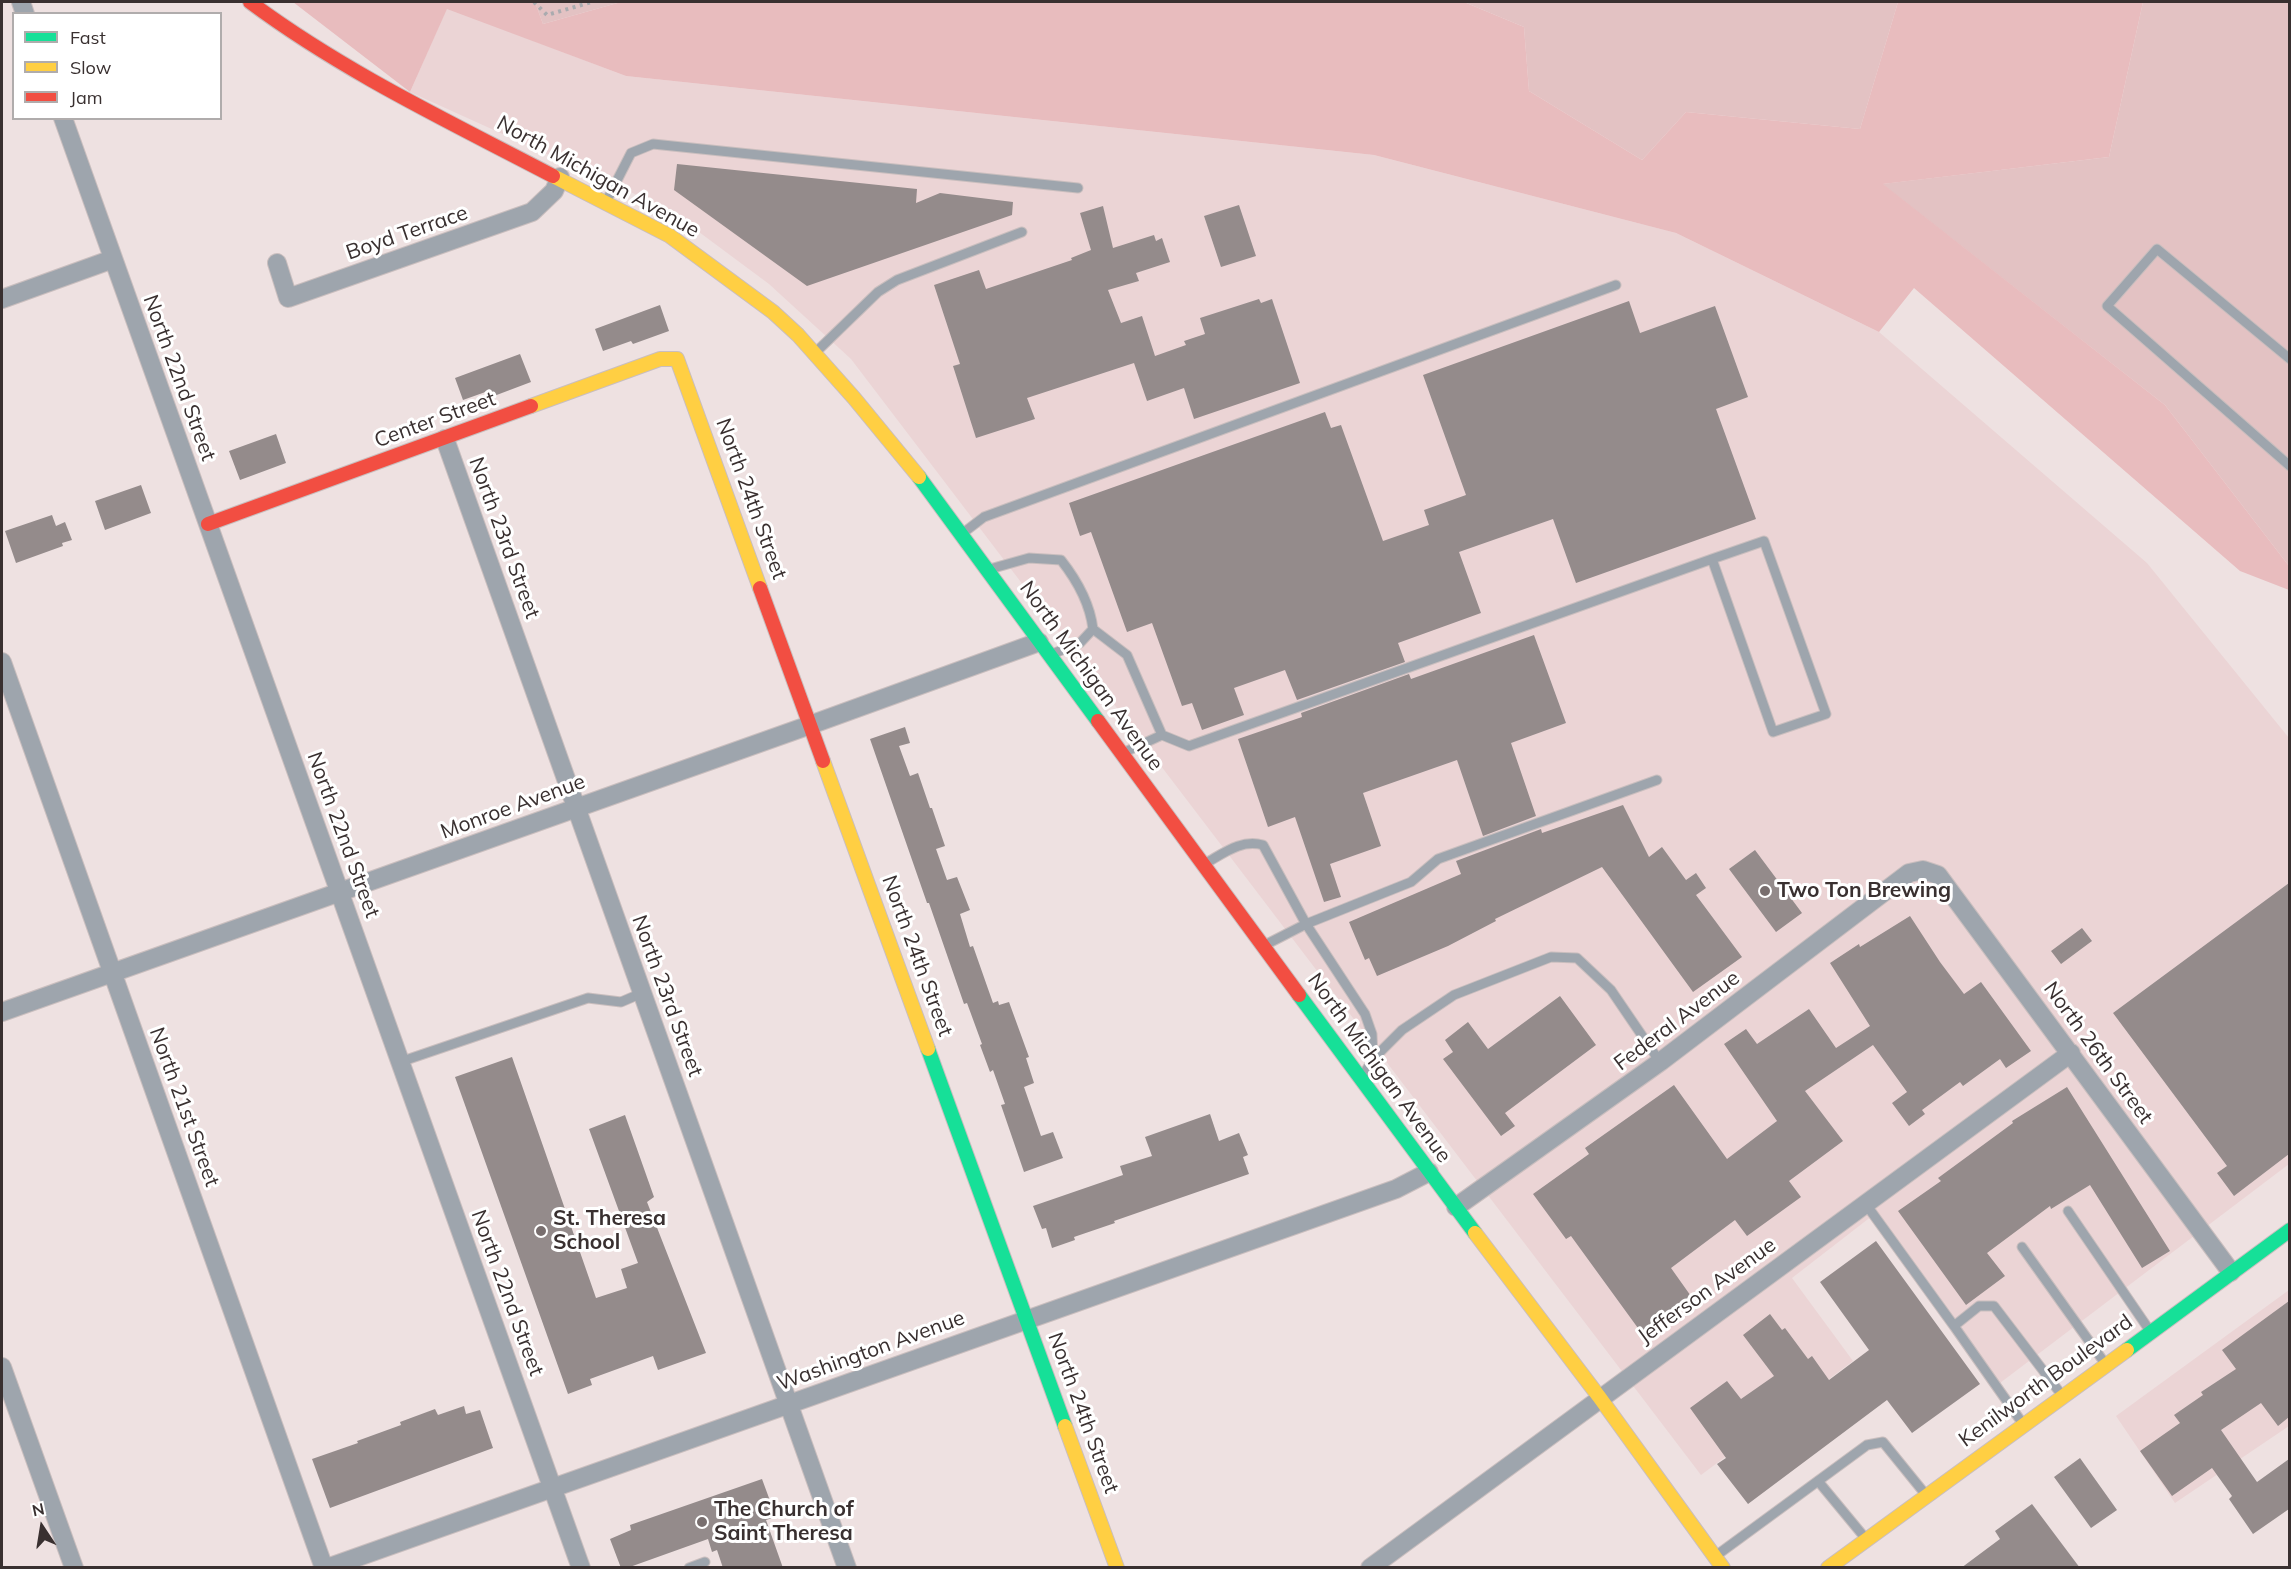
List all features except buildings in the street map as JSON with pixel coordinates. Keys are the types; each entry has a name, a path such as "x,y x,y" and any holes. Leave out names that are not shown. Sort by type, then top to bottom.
{"street":[{"name":"North Michigan Avenue","path":"250,2 291,32 376,84 560,177 670,236 773,312 814,354 928,488 1429,1172 1600,1398 1719,1562"},
{"name":"North 22nd Street","path":"64,120 581,1568"},
{"name":"Boyd Terrace","path":"277,263 288,298 532,212 554,191 560,177"},
{"path":"2,299 113,260"},
{"name":"Center Street","path":"208,524 660,359 677,359"},
{"name":"North 24th Street","path":"677,359 1117,1568"},
{"name":"North 23rd Street","path":"445,439 847,1568"},
{"name":"Monroe Avenue","path":"2,1012 810,725 1045,648"},
{"name":"North 21st Street","path":"2,662 325,1568"},
{"name":"North 26th Street","path":"1923,870 1938,875 2231,1272"},
{"name":"Federal Avenue","path":"1456,1207 1660,1062 1909,873 1923,870"},
{"name":"Jefferson Avenue","path":"1370,1568 2071,1053"},
{"name":"Washington Avenue","path":"325,1568 1396,1190 1429,1172"},
{"name":"Kenilworth Boulevard","path":"1828,1568 2289,1230"},
{"path":"2,1367 74,1568"}],"lane":[{"path":"606,202 631,153 652,144 1078,188"},
{"path":"814,354 878,292 897,280 1022,232"},
{"path":"2289,359 2157,249 2107,306 2289,466"},
{"path":"962,534 984,517 1616,285"},
{"path":"987,570 1029,558 1061,560 1073,575 1091,616 1093,629 1127,655 1162,735 1189,746 1764,540 1826,714 1773,732 1712,559"},
{"path":"1045,648 1080,643 1093,629"},
{"path":"1122,753 1162,735"},
{"path":"1263,946 1306,924 1410,882 1437,858 1657,780"},
{"path":"1203,865 1240,844 1251,842 1263,845 1306,924 1365,1014 1372,1034 1373,1059"},
{"path":"1361,1079 1373,1059 1402,1030 1454,995 1551,957 1577,958 1611,990 1660,1062"},
{"path":"400,1062 588,998 621,1002 642,993"},
{"path":"1865,1203 2023,1425"},
{"path":"2068,1211 2150,1331"},
{"path":"2022,1247 2106,1364"},
{"path":"1954,1326 1979,1306 1994,1306 2062,1396"},
{"path":"1719,1562 1818,1481 1867,1445 1883,1442 1926,1496"},
{"path":"1818,1481 1867,1539"},
{"path":"689,1568 705,1562"}],"path":[{"path":"534,2 547,15 592,2"}],"shaded area":[{"path":"293,2 535,2 543,24 621,2 1464,2 1524,27 1529,91 1642,160 1686,112 1860,129 1898,2 2143,2 2109,157 1883,184 2165,405 2289,566 2289,590 2240,571 1914,288 1879,332 1676,233 1374,155 626,76 447,9 410,92"},
{"path":"535,2 621,2 543,24"},
{"path":"1464,2 1898,2 1860,129 1686,112 1642,160 1529,91 1524,27"},
{"path":"2143,2 2289,2 2289,566 2165,405 1882,184 2109,157"},
{"path":"447,8 626,76 1374,155 1676,233 1879,332 2147,563 2289,738 2289,1164 1996,1386 1872,1216 1792,1278 1853,1361 1701,1475 851,359 769,284 668,209 410,92"},
{"path":"2289,1290 2289,1426 2175,1503 2116,1416"}],"traffic: fast":[{"path":"919,477 1098,721"},
{"path":"1299,995 1475,1233"},
{"path":"928,1049 1065,1426"},
{"path":"2127,1350 2290,1230"}],"traffic: slow":[{"path":"553,176 670,236 773,312 798,335 854,398 919,477"},
{"path":"531,406 660,359 677,359 760,588"},
{"path":"823,761 928,1049"},
{"path":"1475,1233 1600,1398 1723,1568"},
{"path":"1828,1568 2127,1350"},
{"path":"1065,1426 1117,1568"}],"traffic: jam":[{"path":"250,2 360,74 553,176"},
{"path":"208,524 531,406"},
{"path":"760,588 823,761"},
{"path":"1098,721 1299,995"}],"place":[{"name":"Two Ton Brewing","path":"1765,891"},
{"name":"St. Theresa School","path":"541,1231"},
{"name":"The Church of Saint Theresa","path":"702,1522"}]}
